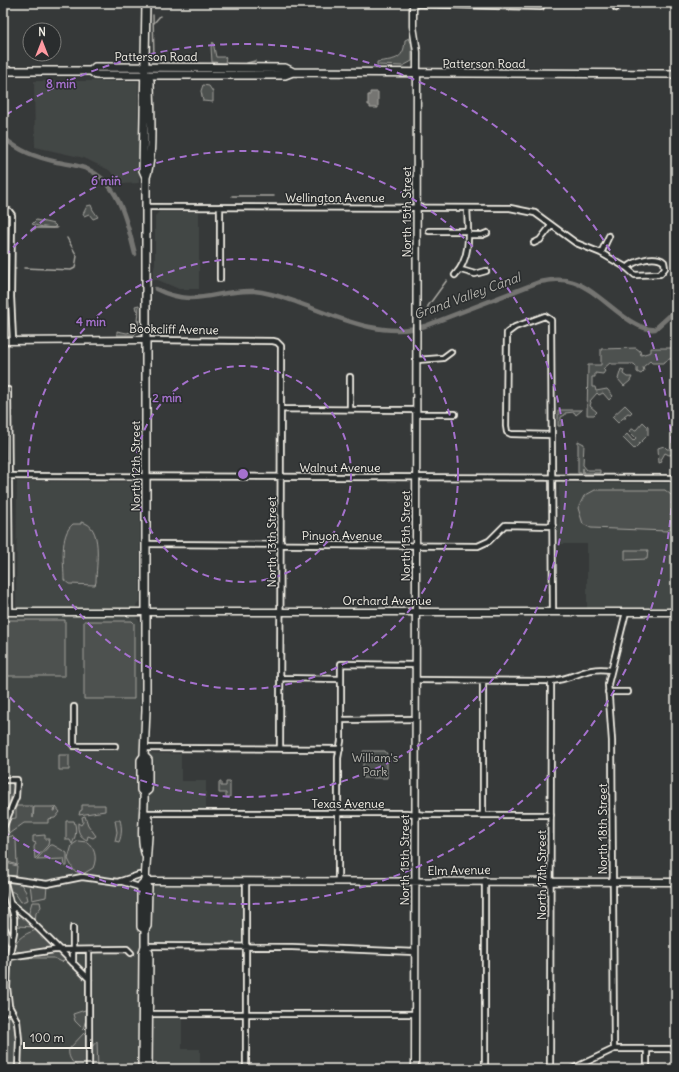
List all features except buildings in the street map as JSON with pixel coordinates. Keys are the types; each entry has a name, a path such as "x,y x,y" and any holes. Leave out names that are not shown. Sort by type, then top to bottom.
{"main road":[{"name":"North 12th Street","path":"146,3 146,71 144,82 146,126 143,170 146,177 146,612 144,756 148,760 148,790 144,793 145,813 142,821 142,847 146,856 145,881 148,887 147,926 145,929 145,946 143,953 148,1069"},
{"name":"Patterson Road","path":"3,71 91,71 96,75 146,71 222,71 285,75 293,72 417,74 676,74"},
{"name":"North 12th Street","path":"142,1069 145,1014"}],"street":[{"path":"413,4 542,7"},
{"name":"North 15th Street","path":"413,4 413,26 417,52 415,1069"},
{"name":"Wellington Avenue","path":"146,207 510,208 528,211 540,216 576,244 601,253 638,276 660,274 665,270 665,265 662,260 658,259 639,261 627,268"},
{"path":"220,207 220,279"},
{"path":"455,275 461,270 467,254 467,208"},
{"path":"3,210 11,212 13,340"},
{"path":"534,243 540,240 551,226"},
{"path":"429,231 482,235 487,233"},
{"path":"601,253 609,236"},
{"path":"461,270 475,274 486,271"},
{"path":"551,435 511,434 507,432 506,426 507,333 515,327 540,317 549,317 551,320 553,612"},
{"name":"Bookcliff Avenue","path":"3,341 273,341"},
{"name":"North 13th Street","path":"273,341 277,342 281,349 280,748"},
{"path":"417,360 443,358 450,352"},
{"path":"350,377 350,410"},
{"path":"8,390 10,476 10,612"},
{"path":"281,409 455,414"},
{"name":"Walnut Avenue","path":"3,476 676,478"},
{"name":"Pinyon Avenue","path":"146,544 478,546 489,541 505,525 553,526"},
{"name":"Orchard Avenue","path":"3,612 676,612"},
{"name":"North 18th Street","path":"614,1049 612,741 608,692 611,670 626,612"},
{"path":"338,880 341,664 416,664"},
{"path":"416,680 551,681 564,679 589,669 611,670"},
{"path":"280,678 341,679"},
{"path":"483,681 483,815"},
{"name":"North 17th Street","path":"550,1069 551,681"},
{"path":"608,692 628,692"},
{"path":"74,707 74,746 115,746"},
{"path":"341,720 416,720"},
{"path":"145,748 340,749"},
{"path":"3,780 17,780 16,797 3,828"},
{"name":"Texas Avenue","path":"145,813 551,815"},
{"path":"120,882 139,875"},
{"path":"18,1069 17,1025 8,999 9,957 14,928 3,877 47,884 82,877 120,882 139,887"},
{"path":"485,880 485,1069"},
{"name":"Elm Avenue","path":"145,881 485,880 676,882"},
{"path":"246,881 246,1069"},
{"path":"10,904 26,916 89,979"},
{"path":"73,928 73,963"},
{"path":"5,929 9,937 10,948 19,955"},
{"path":"145,946 246,946 415,952"},
{"path":"9,957 60,950 129,951"},
{"path":"89,950 89,1069"},
{"path":"3,1007 8,999"},
{"path":"3,1012 11,1010"},
{"path":"145,1014 415,1014"},
{"path":"572,1069 614,1049 676,1049"},
{"path":"647,1049 647,1069"}],"shaded area":[{"path":"34,81 138,81 139,183 122,184 109,170 84,158 35,147"},
{"path":"370,92 378,92 378,108 370,108 370,105 368,105 368,95 370,95"},
{"path":"159,212 199,212 199,289 179,289 158,280 152,280 155,263 155,216"},
{"path":"17,481 140,482 140,601 136,606 136,617 141,623 140,753 181,754 181,781 206,781 206,810 140,810 140,885 239,886 243,889 243,940 241,942 140,943 140,1020 152,1020 155,1018 182,1018 182,1049 200,1049 200,1069 3,1069 3,617 16,617"},
{"path":"561,483 676,483 676,608 587,608 587,544 558,544 559,485"}],"green space":[{"path":"409,38 412,45 412,61 403,66 377,65 377,62 392,60 400,56 405,40"},
{"path":"213,42 216,57 226,57 225,63 212,62 211,47"},
{"path":"203,85 209,86 213,92 213,102 203,101 201,91"},
{"path":"91,205 98,217 93,219 89,214 84,216 83,214 87,206"},
{"path":"36,220 54,224 56,226 53,228 32,224"},
{"path":"139,305 138,331 134,335 117,335 117,331 127,333 133,331 133,333 136,325 138,325 138,310 136,310 135,306"},
{"path":"636,348 640,351 641,355 651,352 651,348 676,348 676,359 669,359 663,363 652,363 650,361 643,367 644,371 641,374 637,372 637,367 634,364 610,363 603,369 605,371 603,374 595,373 595,377 592,377 592,387 595,387 596,391 607,389 613,396 609,400 603,393 599,395 597,393 590,401 590,406 597,412 594,415 587,415 588,365 601,365 601,349"},
{"path":"621,369 624,370 623,374 627,377 632,377 624,386 618,379"},
{"path":"625,405 632,412 624,416 626,418 623,418 618,423 612,417"},
{"path":"558,410 582,410 576,415 574,412 565,413 565,415 561,417 561,426 558,426"},
{"path":"643,422 648,427 648,435 634,449 623,438 627,434 633,441 636,438 629,431 632,429 636,430"},
{"path":"578,441 584,444 583,465 587,470 600,470 600,473 578,473"},
{"path":"676,445 676,454 669,455 665,453 661,460 662,462 659,463 658,448 664,446 667,449 675,449"},
{"path":"595,490 665,490 676,499 675,521 671,528 667,531 591,528 583,524 578,508 584,496"},
{"path":"81,522 88,525 93,530 96,538 97,556 95,585 69,584 64,580 63,550 66,535 73,524 81,524"},
{"path":"625,550 648,550 647,559 625,560"},
{"path":"3,620 65,620 65,676 3,676"},
{"path":"84,621 132,621 134,623 134,699 84,699"},
{"name":"William's Park","path":"363,751 385,751 387,754 387,778 363,778"},
{"path":"59,755 69,755 69,770 59,770"},
{"path":"3,782 11,782 14,787 7,810 3,812"},
{"path":"219,782 221,782 221,786 226,786 226,782 230,782 230,797 226,797 226,793 219,793"},
{"path":"82,805 105,805 105,811 79,815 80,811 82,810"},
{"path":"16,806 33,806 33,818 34,807 54,807 53,811 55,811 56,807 60,812 55,818 48,819 48,823 24,823 10,833 5,828 9,819 16,818"},
{"path":"85,816 88,825 96,836 93,838 88,836 87,840 81,835 78,829 78,823 81,825 83,822 82,817"},
{"path":"115,820 120,820 121,823 119,842 115,841 117,832"},
{"path":"66,821 74,821 76,827 76,833 72,844 70,840 66,840"},
{"path":"45,835 45,839 49,839 48,845 35,859 34,847 36,843 33,842 33,836"},
{"path":"12,836 16,840 17,865 3,860 3,838"},
{"path":"78,841 87,842 93,850 95,856 93,868 83,874 74,871 68,859 72,845"},
{"path":"50,845 53,845 67,853 67,866 65,866 64,859 36,860"},
{"path":"3,862 17,866 16,876 5,875"},
{"path":"11,881 19,881 26,892 28,900 21,902 15,893 9,890 8,884"},
{"path":"30,884 47,886 46,897 32,900"},
{"path":"32,902 40,902 41,907 36,913 35,922 28,916"},
{"path":"22,914 34,927 16,926 16,919"},
{"path":"38,930 57,948 24,953 13,950 16,942 22,936"},
{"path":"58,952 66,958 62,962 54,958 24,958 25,956"},
{"path":"3,957 7,958 6,1000 3,1006"},
{"path":"85,1010 87,1016 83,1029 75,1021 73,1014"},
{"path":"9,1012 15,1023 17,1031 18,1049 14,1069 3,1069 3,1014"},
{"path":"84,1033 87,1035 88,1069 84,1069 73,1063 69,1056 69,1049"},
{"path":"97,1041 98,1069 91,1069 91,1048"}],"waterway":[{"path":"153,15 154,59"},
{"path":"154,23 160,16"},
{"path":"247,63 255,61"},
{"path":"3,137 16,147 35,156 84,168 98,175 115,194 125,217 135,254"},
{"path":"232,196 274,196"},
{"path":"31,230 36,228 57,228"},
{"path":"24,268 71,270 75,268 77,256 67,238"},
{"path":"427,311 428,306 447,280"},
{"name":"Grand Valley Canal","path":"156,289 170,295 195,298 241,291 265,292 286,298 343,320 376,328 392,330 425,326 539,282 556,280 569,281 583,286 625,318 645,328 655,329 676,310"}]}
